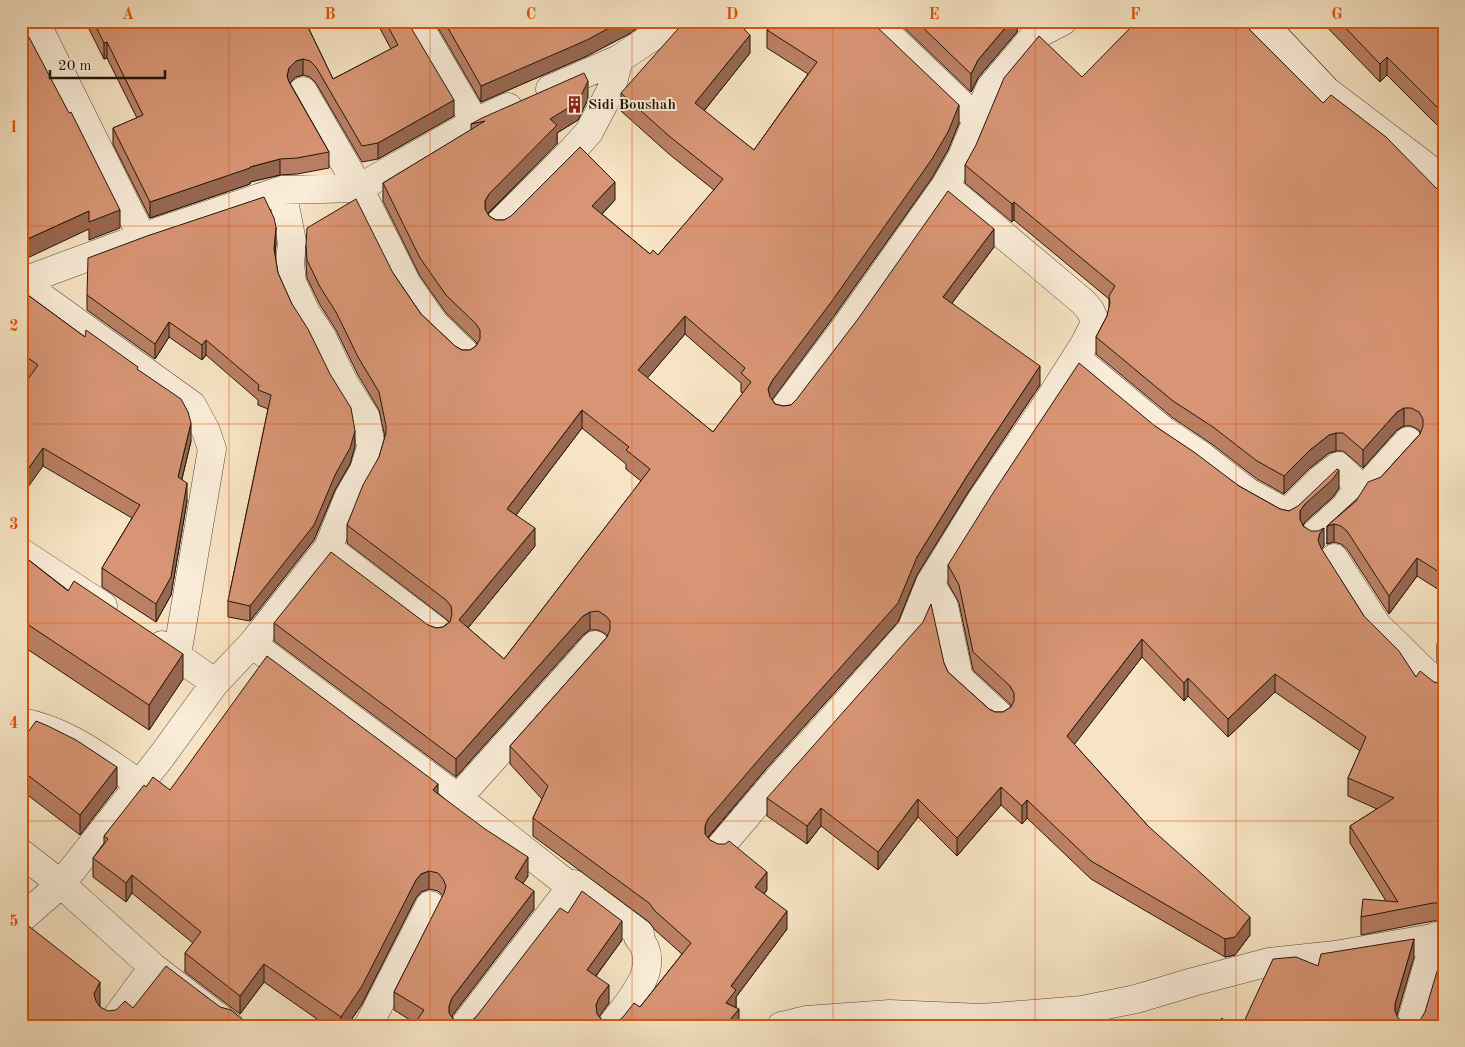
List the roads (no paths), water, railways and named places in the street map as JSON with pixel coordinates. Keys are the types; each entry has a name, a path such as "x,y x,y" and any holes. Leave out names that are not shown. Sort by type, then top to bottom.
{"street":[{"path":"35,21 142,236"},
{"path":"416,21 475,122"},
{"path":"21,282 142,236 282,190 359,188 475,122 619,59 676,21"},
{"path":"784,409 845,328 945,186 962,157 990,88 1034,36 1064,21"},
{"path":"1261,21 1327,91 1444,180"},
{"path":"888,34 978,120"},
{"path":"500,223 589,132 610,90 619,59"},
{"path":"303,91 359,188 407,284 434,322 465,354"},
{"path":"720,847 911,630 930,583 980,502 1076,358 1093,327 1094,319 1090,310 1083,302 945,186"},
{"path":"21,919 61,884 140,784 215,683 252,644 328,548 349,496 364,470 371,447 366,418 344,383 322,337 306,313 292,282 290,263 292,242 282,190"},
{"path":"21,282 192,405 206,431 212,449 177,655"},
{"path":"1076,358 1164,431 1203,457 1248,492 1287,513 1321,479 1338,466 1359,486"},
{"path":"1315,534 1345,508 1359,486 1369,484 1408,441"},
{"path":"328,548 437,631"},
{"path":"21,552 120,617"},
{"path":"1334,558 1376,625 1444,688"},
{"path":"930,583 944,606 959,678 999,715"},
{"path":"144,633 215,683"},
{"path":"252,644 458,798 571,887"},
{"path":"458,798 595,644"},
{"path":"21,722 40,725 72,739 140,784"},
{"path":"21,853 61,884 153,967 230,1026"},
{"path":"464,1026 574,884 640,934 638,937 645,945 648,968 642,983 611,1026"},
{"path":"368,1026 430,905"},
{"path":"781,1026 806,1020 890,1014 982,1018 1082,1010 1136,999 1269,962 1335,955 1440,936 1410,1026"},
{"path":"110,1026 153,967"}],"place":[{"name":"Sidi Boushah","path":"574,104"}]}
